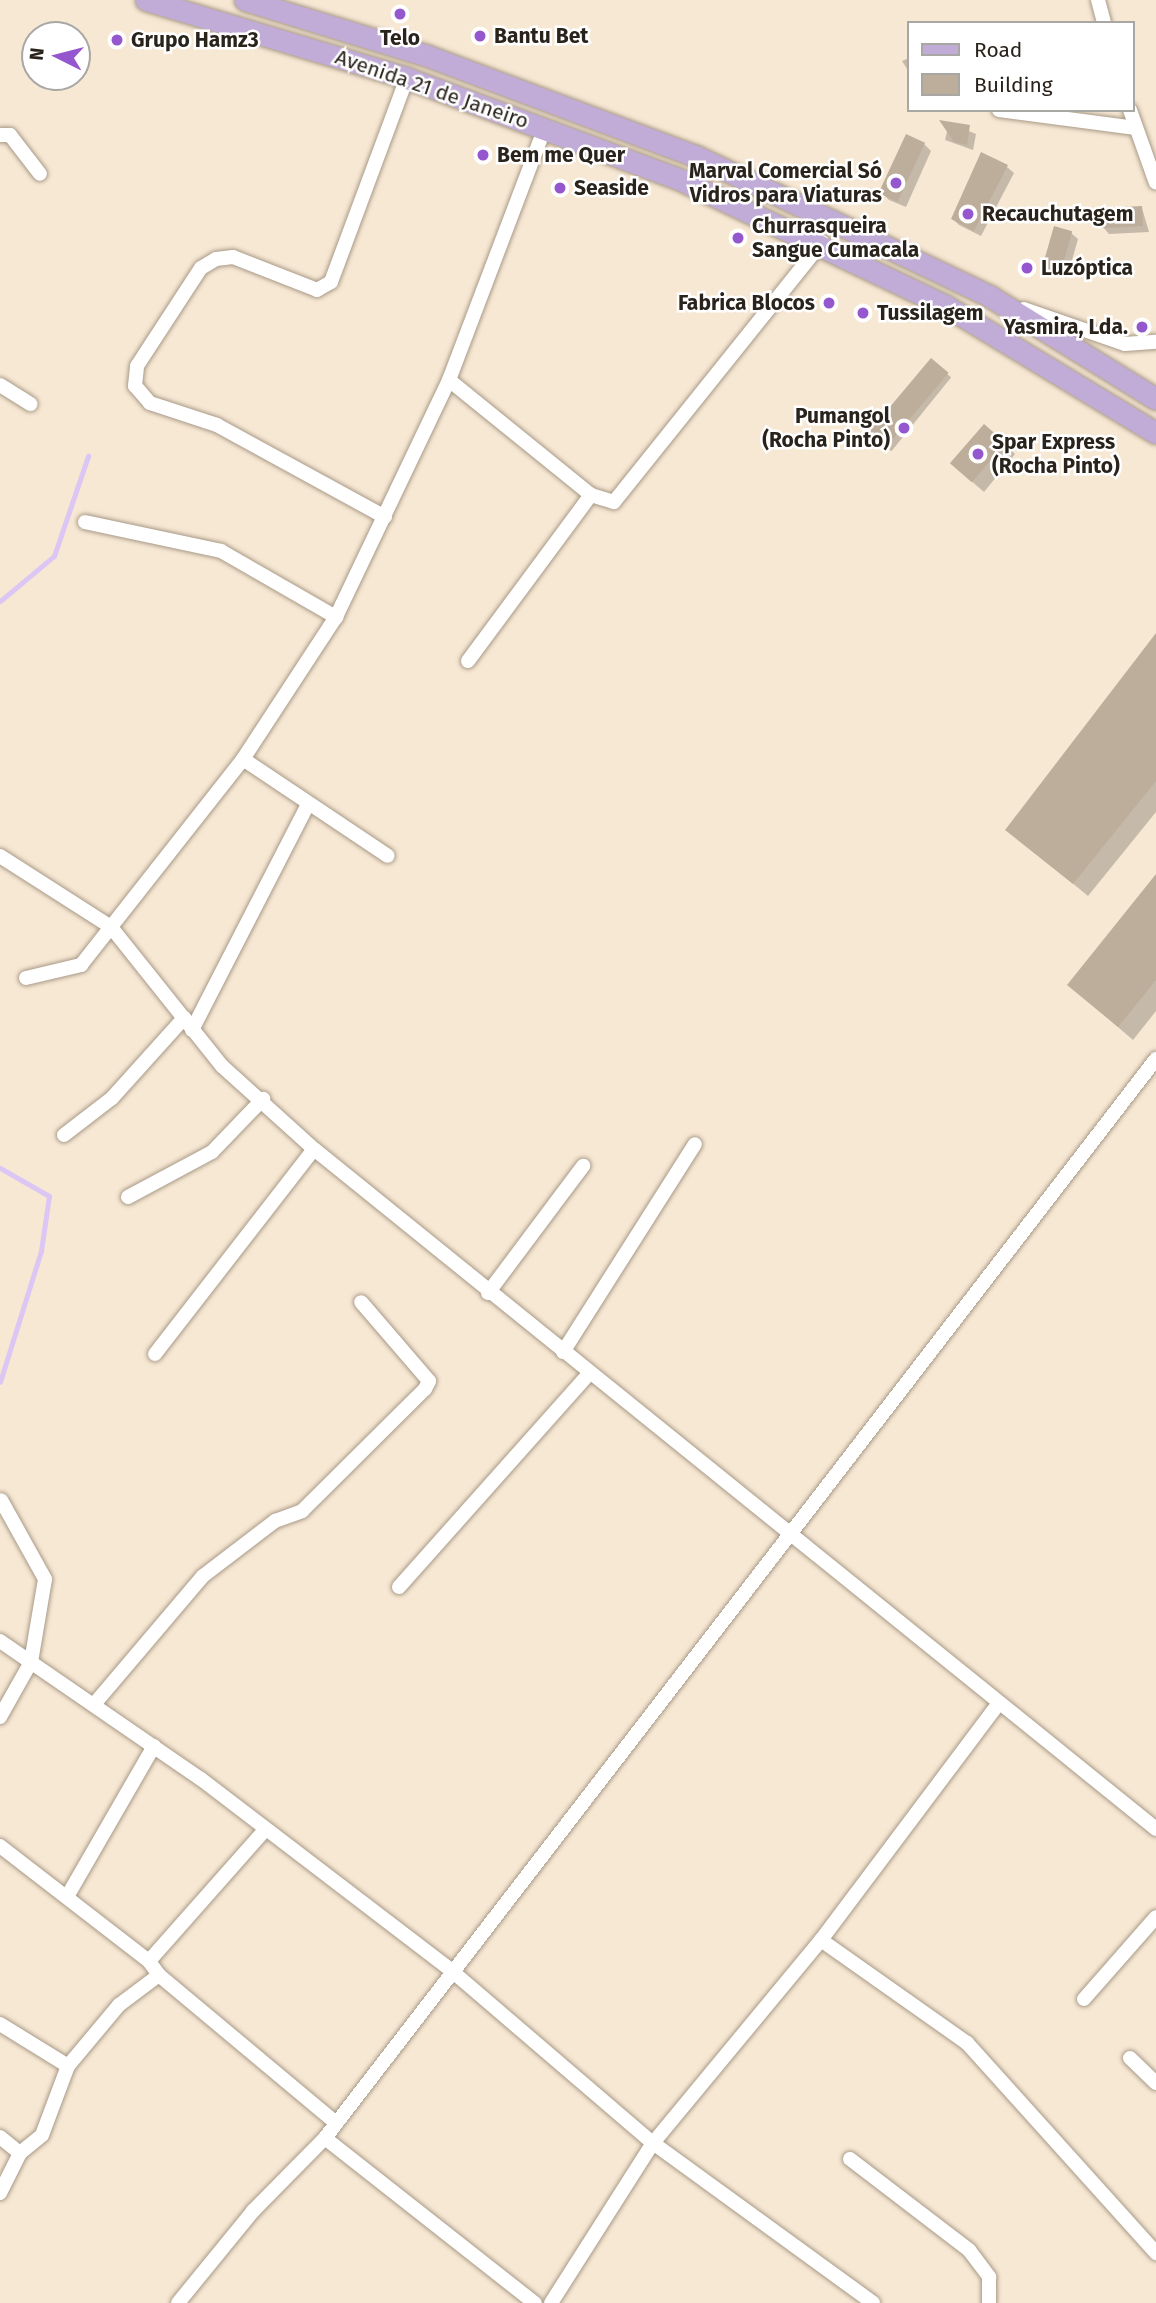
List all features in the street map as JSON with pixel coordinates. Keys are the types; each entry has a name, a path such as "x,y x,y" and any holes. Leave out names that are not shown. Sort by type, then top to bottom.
{"main road":[{"name":"Avenida 21 de Janeiro","path":"146,0 407,78 545,127 822,242 946,306 1156,433"},
{"name":"Avenida 21 de Janeiro","path":"245,0 626,127 819,210 991,297 1156,399"}],"street":[{"path":"1098,0 1103,21"},
{"path":"385,517 217,425 150,403 135,386 137,366 201,268 216,259 233,257 317,290 331,282 407,78"},
{"path":"1014,112 1136,128"},
{"path":"1131,112 1136,128 1151,153 1156,183"},
{"path":"26,978 75,969 243,759 336,617 449,380 545,127"},
{"path":"0,135 10,135 40,174"},
{"path":"449,380 591,495 607,503 621,499 822,242"},
{"path":"991,297 1108,340 1156,341"},
{"path":"0,386 31,404"},
{"path":"468,661 591,495"},
{"path":"85,522 221,551 336,617"},
{"path":"243,759 388,856"},
{"path":"64,1135 112,1098 188,1024 308,804"},
{"path":"0,856 111,927 188,1024 314,1149 488,1293 791,1532 998,1704 1156,1829"},
{"path":"178,2303 253,2211 325,2138 1156,1059"},
{"path":"128,1197 212,1153 263,1099"},
{"path":"563,1352 695,1144"},
{"path":"155,1354 314,1149"},
{"path":"488,1293 583,1166"},
{"path":"96,1702 203,1576 275,1521 302,1511 425,1389 429,1381 360,1302"},
{"path":"399,1587 589,1374"},
{"path":"0,1717 31,1662 45,1579 1,1500"},
{"path":"0,1641 96,1702 263,1832 452,1970 653,2143 869,2302"},
{"path":"551,2303 653,2143 821,1940 998,1704"},
{"path":"68,1895 154,1745"},
{"path":"149,1961 263,1832"},
{"path":"0,1846 68,1895 149,1961 159,1975 336,2123"},
{"path":"1084,1999 1156,1917"},
{"path":"821,1940 967,2043 1156,2253"},
{"path":"0,2193 20,2153 42,2135 68,2066 119,2006 159,1975"},
{"path":"0,2024 68,2066"},
{"path":"1130,2058 1156,2083"},
{"path":"0,2137 20,2153"},
{"path":"325,2138 535,2303"},
{"path":"850,2159 969,2250 989,2277 989,2303"}],"building":[{"path":"939,120 970,125 967,145 954,142"},
{"path":"906,134 925,143 898,202 879,193"},
{"path":"981,152 1008,165 974,231 951,219"},
{"path":"1142,206 1143,226 1101,228 1100,208"},
{"path":"1054,226 1072,231 1060,273 1042,267"},
{"path":"931,358 949,373 886,448 868,433"},
{"name":"Spar Express (Rocha Pinto)","path":"984,424 1006,443 972,482 950,463"},
{"path":"1156,633 1156,781 1073,884 1005,830"},
{"path":"1156,874 1156,980 1118,1027 1067,985"}],"waterway":[{"path":"0,601 54,556 88,456"},
{"path":"0,1168 49,1196 41,1251 0,1382"}],"place":[{"name":"Telo","path":"400,14"},
{"name":"Bantu Bet","path":"480,36"},
{"name":"Grupo Hamz3","path":"117,40"},
{"name":"Bem me Quer","path":"483,155"},
{"name":"Marval Comercial Só Vidros para Viaturas","path":"896,183"},
{"name":"Seaside","path":"560,188"},
{"name":"Recauchutagem","path":"968,214"},
{"name":"Churrasqueira Sangue Cumacala","path":"738,238"},
{"name":"Luzóptica","path":"1027,268"},
{"name":"Fabrica Blocos","path":"829,303"},
{"name":"Tussilagem","path":"863,313"},
{"name":"Yasmira, Lda.","path":"1142,327"},
{"name":"Pumangol (Rocha Pinto)","path":"904,428"},
{"name":"Spar Express (Rocha Pinto)","path":"978,454"}]}
